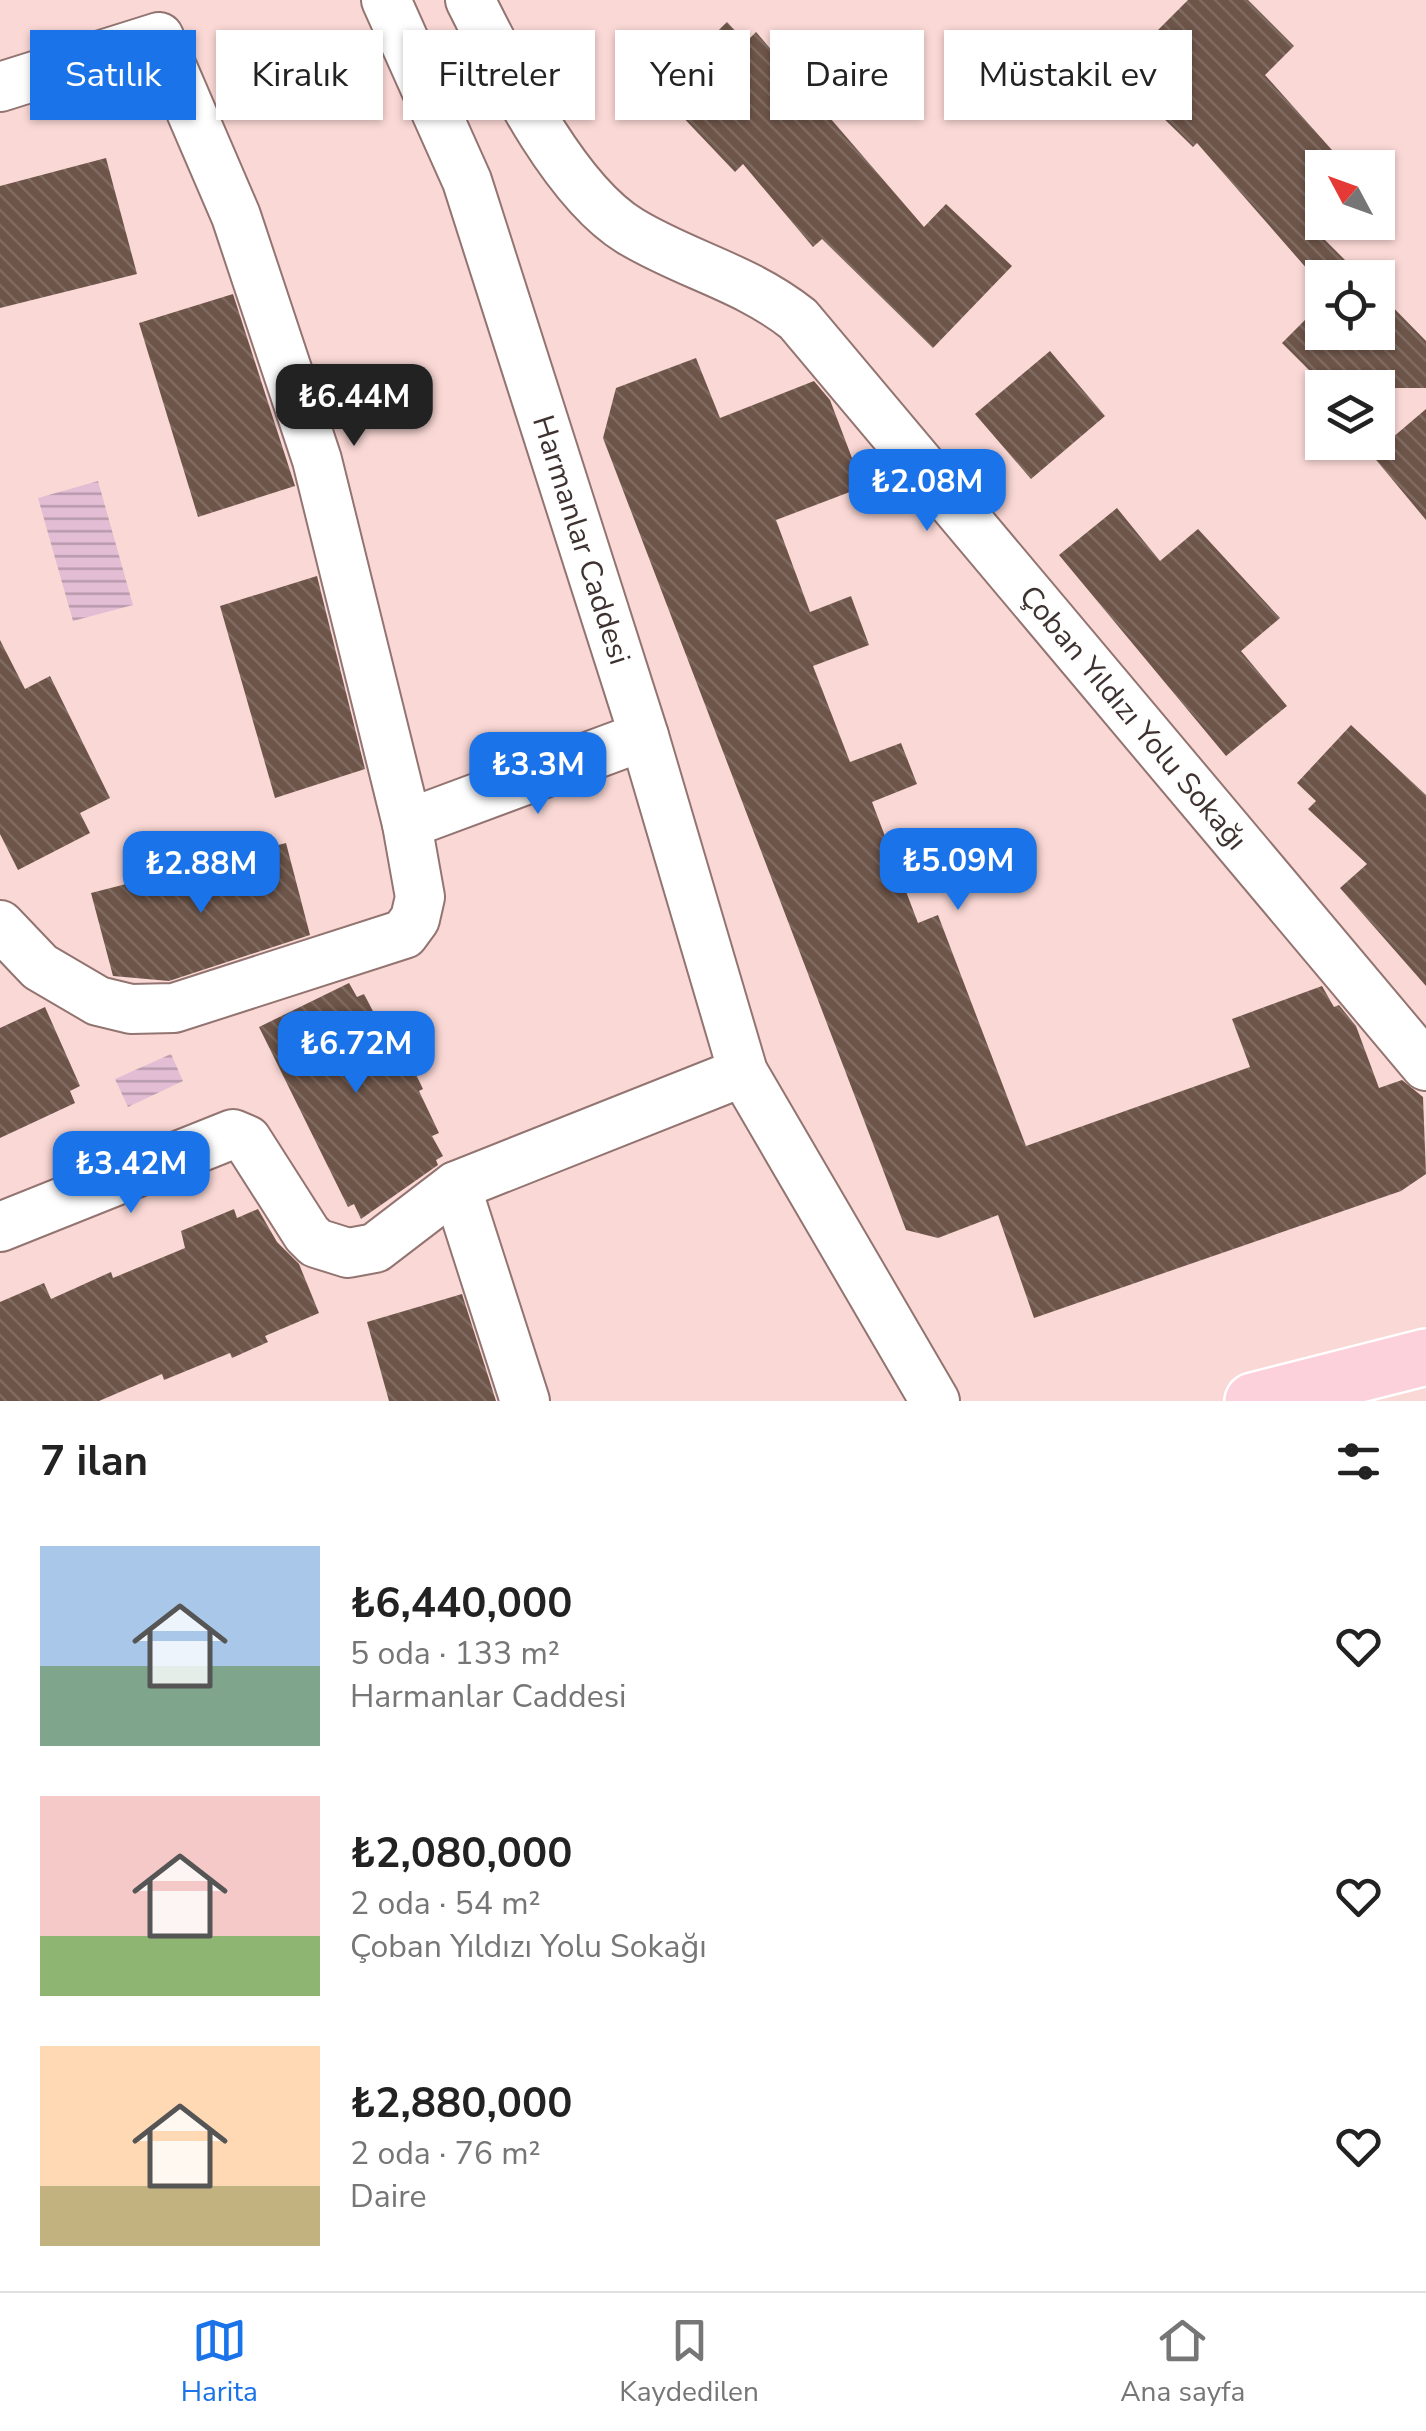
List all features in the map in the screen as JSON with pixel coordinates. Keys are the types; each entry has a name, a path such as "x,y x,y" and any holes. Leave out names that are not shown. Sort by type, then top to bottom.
{"main road":[{"path":"1254,1401 1426,1358"}],"street":[{"name":"Harmanlar Caddesi","path":"386,0 467,181 644,736 744,1072 935,1401"},
{"name":"Çoban Yıldızı Yolu Sokağı","path":"470,0 535,121 594,200 628,230 764,292 798,320 1426,1066"},
{"path":"0,87 159,37 236,216 317,460 407,824 420,898 415,919 404,934 174,1008 131,1009 98,1001 40,967 0,925"},
{"path":"407,824 644,736"},
{"path":"0,1227 232,1134 248,1140 307,1234 331,1250 348,1253 376,1248 456,1186 744,1072"},
{"path":"456,1186 526,1401"}],"shaded area":[{"path":"98,481 133,605 73,621 38,498"},
{"path":"171,1054 183,1081 128,1107 115,1079"}],"building":[{"path":"1188,0 1248,0 1294,46 1265,75 1332,150 1305,150 1305,240 1325,240 1345,260 1305,260 1305,267 1197,143 1193,147 1165,120 1192,120 1192,30 1158,30"},
{"path":"727,22 735,30 719,30"},
{"path":"756,32 770,48 770,120 832,120 924,227 946,204 1012,266 933,348 822,239 813,247 743,164 735,172 686,120 750,120 750,38"},
{"path":"106,158 137,274 0,308 0,186"},
{"path":"233,294 295,486 198,517 139,323"},
{"path":"1395,309 1426,341 1426,388 1395,388 1395,370 1309,370 1282,343 1305,320 1305,350 1395,350"},
{"path":"1050,351 1105,416 1031,479 975,414"},
{"path":"696,358 720,418 814,381 830,400 863,487 776,520 810,612 851,596 869,645 813,666 850,762 901,743 917,784 872,802 918,923 938,915 1026,1146 1250,1067 1232,1019 1322,986 1334,1007 1339,1005 1356,1026 1379,1088 1402,1080 1423,1097 1426,1174 1401,1191 1034,1318 998,1215 938,1238 906,1230 603,438 616,388"},
{"path":"1426,409 1426,520 1376,460 1395,460 1395,435"},
{"path":"1117,508 1160,561 1198,529 1280,618 1241,651 1287,706 1226,756 1059,555"},
{"path":"317,576 365,769 275,798 220,606"},
{"path":"0,640 25,689 50,676 110,798 80,813 90,833 18,870 0,834"},
{"path":"1351,725 1426,795 1426,986 1340,888 1367,864 1308,809 1316,801 1297,783"},
{"path":"286,843 310,935 169,981 113,976 91,893"},
{"path":"349,983 357,997 364,994 376,1017 386,1012 423,1089 419,1091 439,1133 432,1136 443,1156 436,1160 438,1165 361,1219 354,1204 348,1207 259,1027"},
{"path":"45,1007 80,1086 70,1091 75,1103 0,1138 0,1028"},
{"path":"234,1209 237,1218 258,1209 277,1242 299,1264 319,1313 265,1336 268,1342 232,1358 230,1353 164,1380 162,1374 99,1401 0,1401 0,1302 44,1283 51,1299 111,1272 113,1278 185,1248 181,1231"},
{"path":"462,1294 496,1401 389,1401 367,1322"}]}
